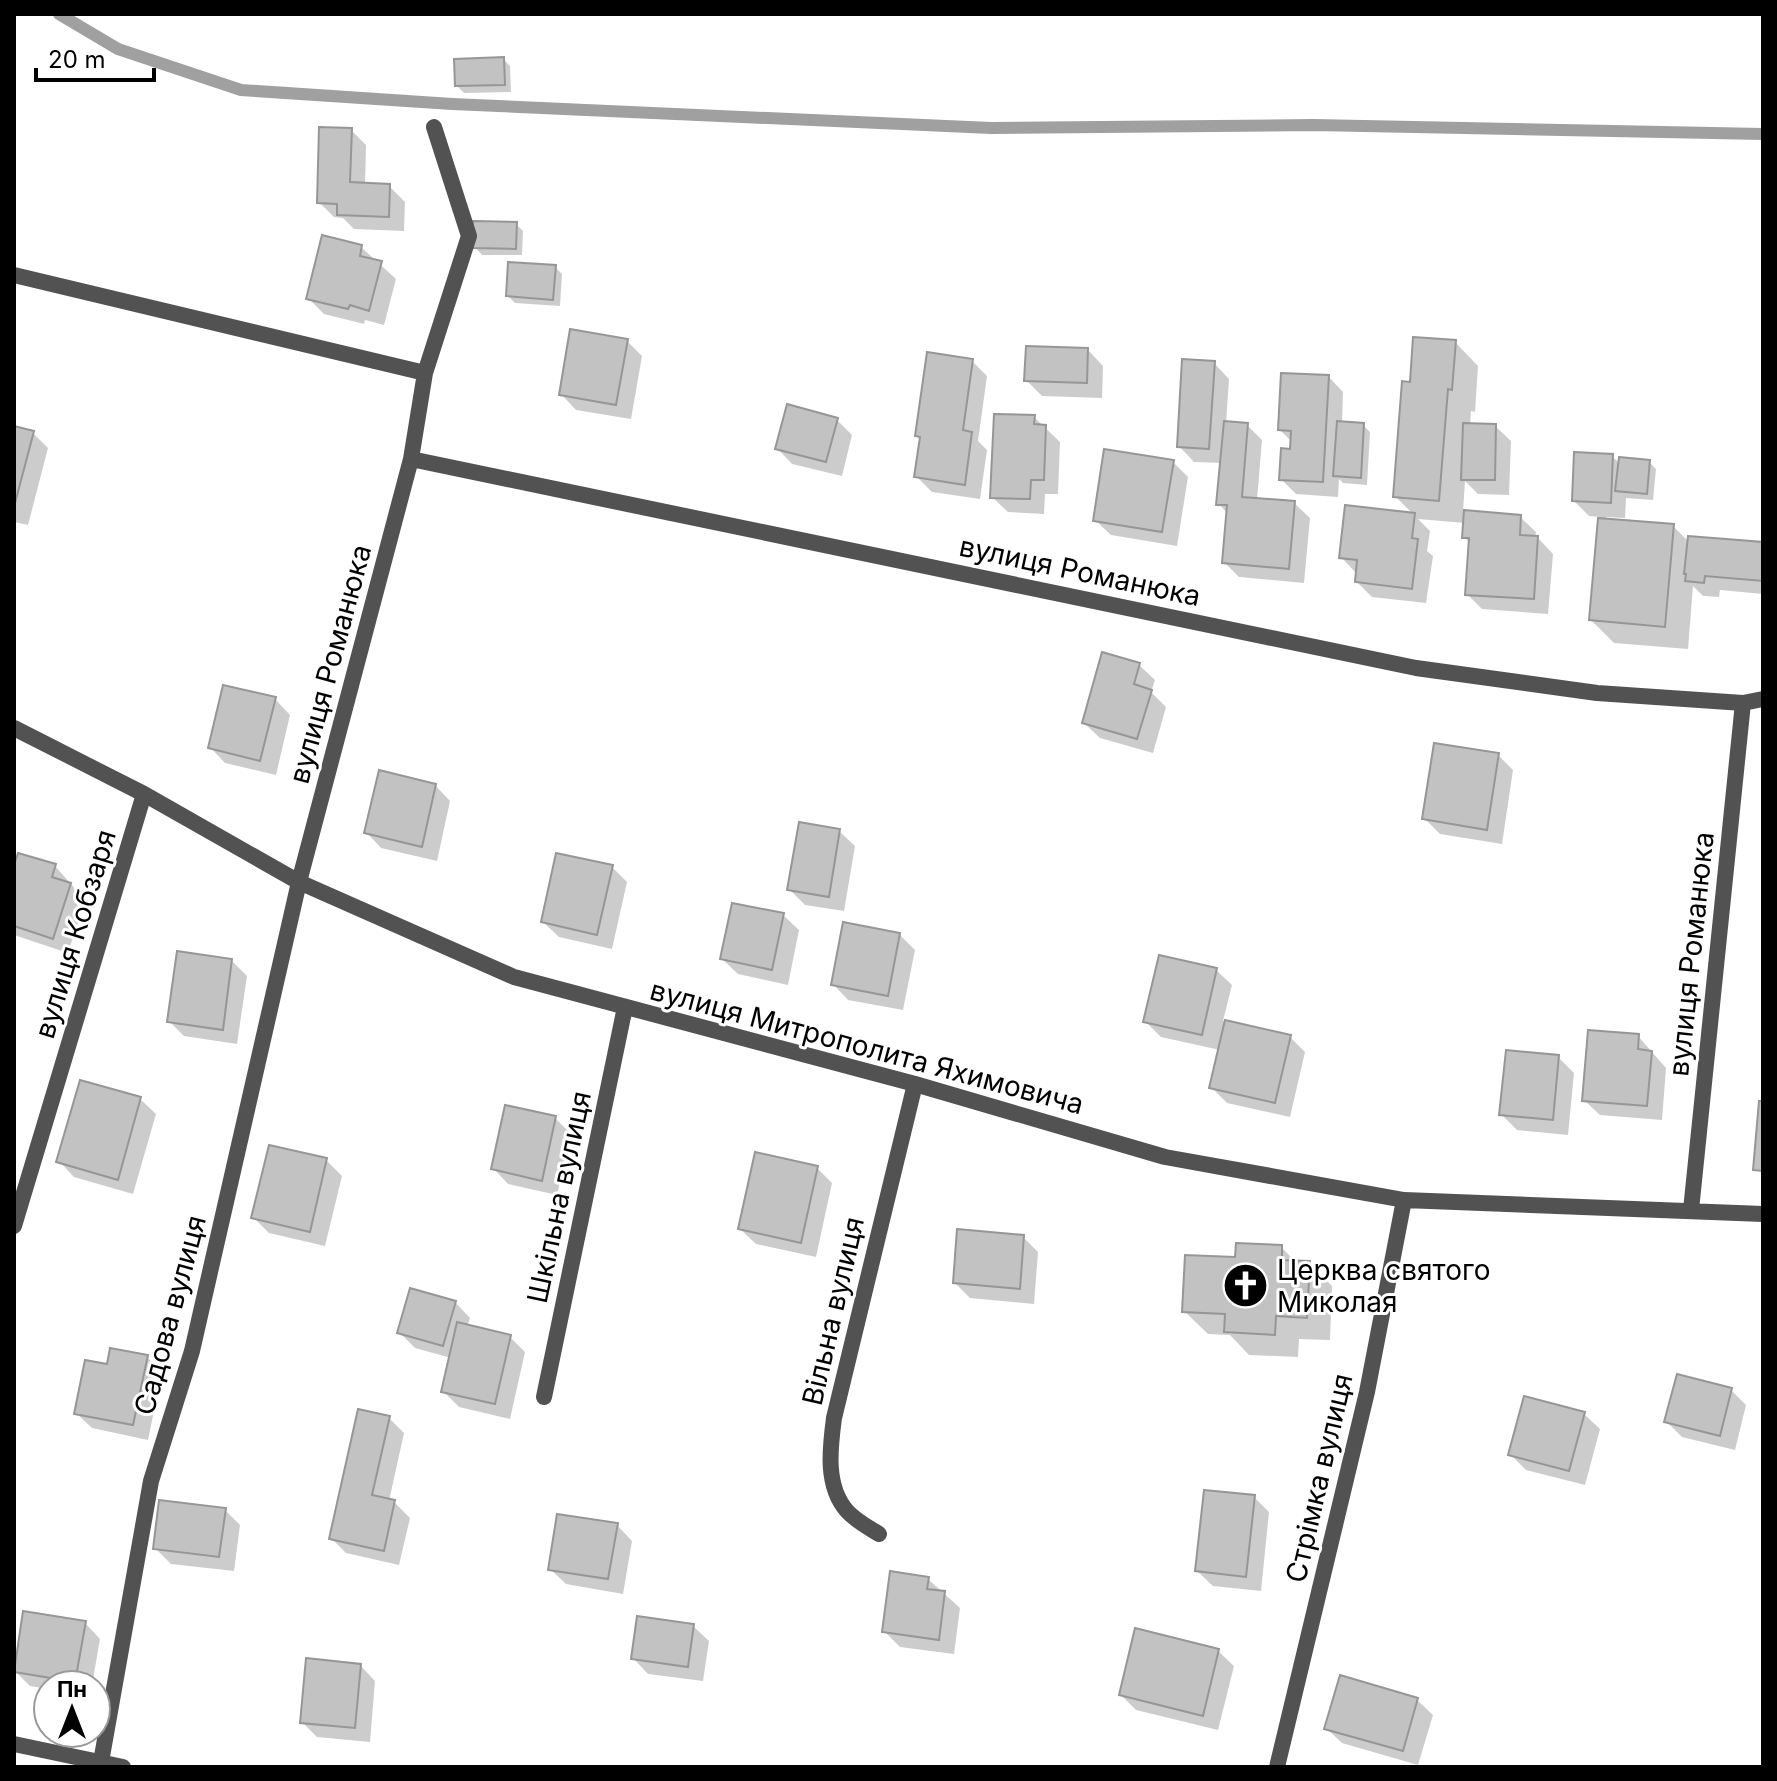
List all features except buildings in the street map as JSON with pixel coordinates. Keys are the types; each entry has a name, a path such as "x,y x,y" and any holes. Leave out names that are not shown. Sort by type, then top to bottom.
{"street":[{"name":"вулиця Романюка","path":"299,882 411,459 425,373 469,236 434,127"},
{"path":"14,275 425,373"},
{"name":"вулиця Романюка","path":"411,459 1416,668 1597,693 1743,703 1763,699"},
{"name":"вулиця Романюка","path":"1691,1210 1743,703"},
{"name":"вулиця Митрополита Яхимовича","path":"14,728 144,794 299,882 514,977 915,1084 1165,1157 1404,1200 1763,1214"},
{"name":"вулиця Кобзаря","path":"14,1226 144,794"},
{"name":"Садова вулиця","path":"101,1762 151,1481 192,1351 299,882"},
{"name":"Шкільна вулиця","path":"544,1397 625,1007"},
{"name":"Вільна вулиця","path":"879,1534 846,1510 837,1495 832,1477 832,1434 915,1084"},
{"name":"Стрімка вулиця","path":"1277,1767 1367,1392 1404,1200"},
{"path":"14,1744 123,1767"}],"waterway":[{"path":"59,14 118,49 241,90 452,104 991,128 1314,125 1763,134"}],"place":[{"name":"Церква святого Миколая","path":"1246,1286"}]}
